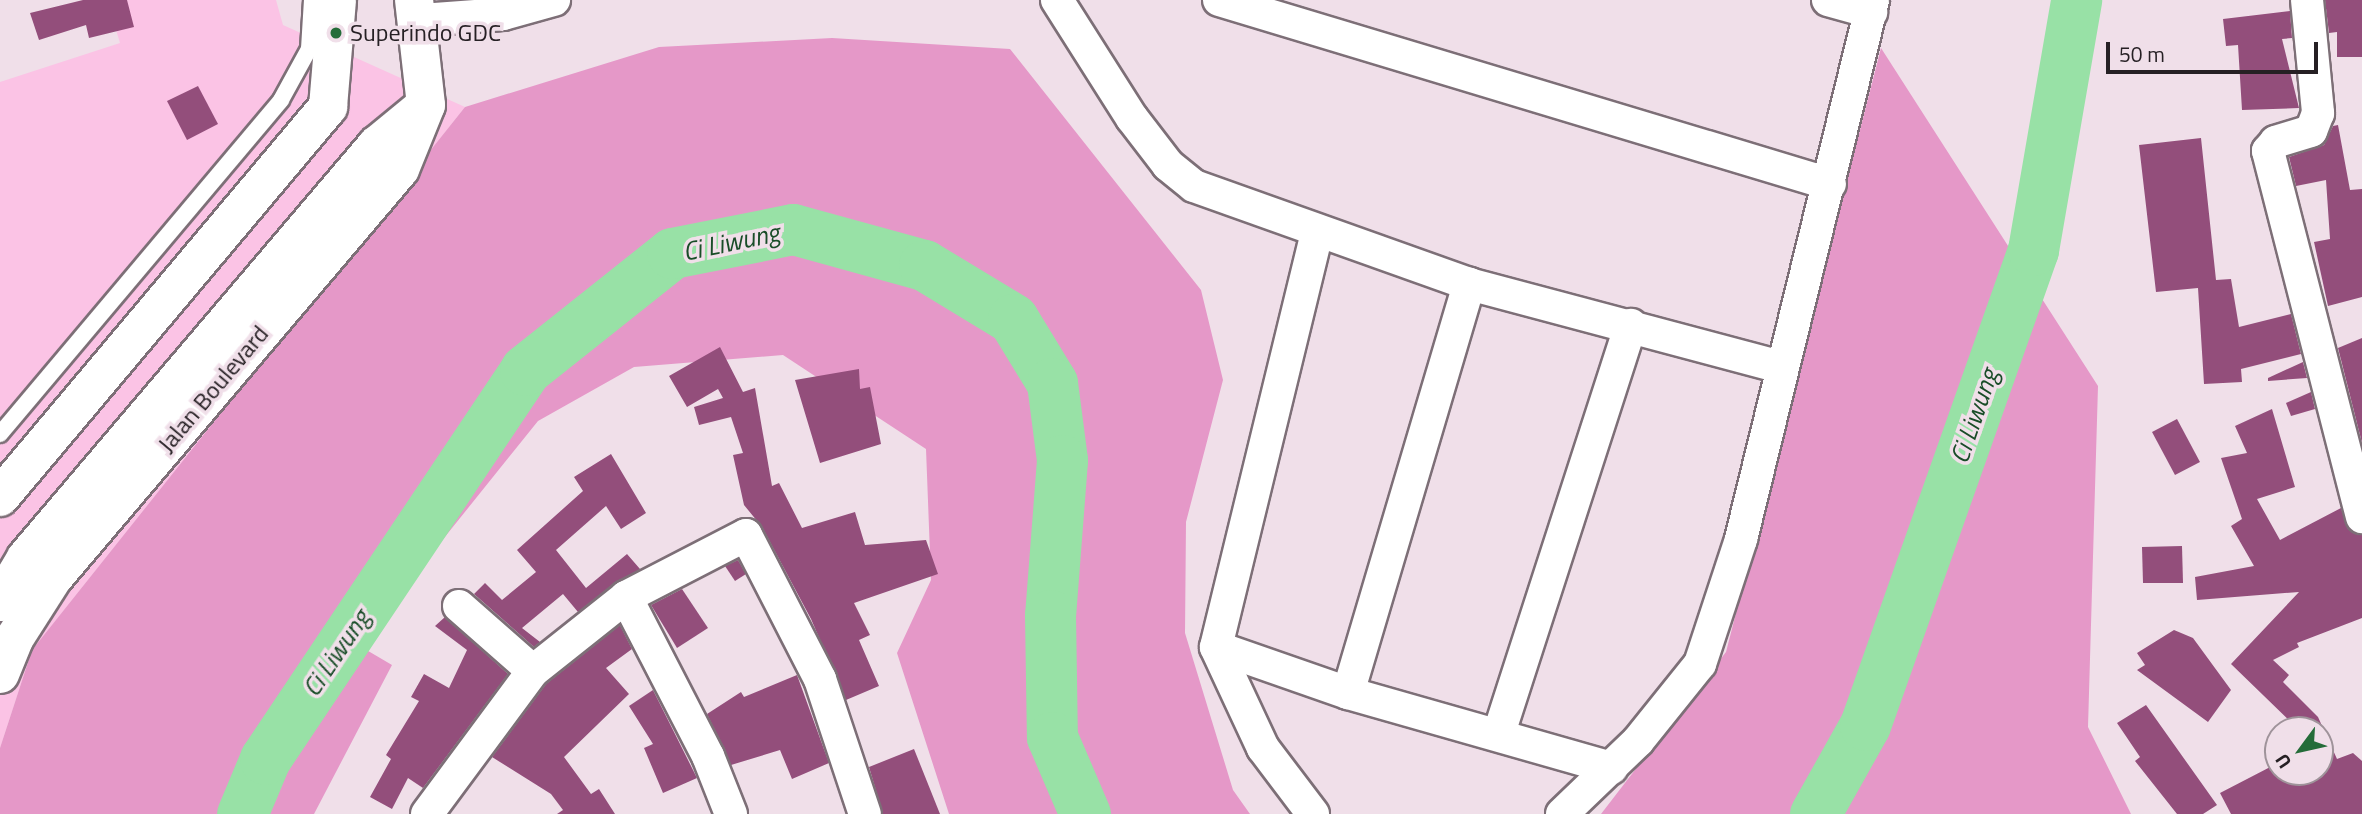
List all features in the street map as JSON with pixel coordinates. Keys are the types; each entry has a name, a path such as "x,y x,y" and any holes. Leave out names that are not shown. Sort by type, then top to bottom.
{"main road":[{"path":"0,497 328,107 337,0"},
{"name":"Jalan Boulevard","path":"0,674 14,639 53,578 400,169 426,105 418,10"},
{"name":"Jalan Boulevard","path":"0,602 26,558 377,145 426,105"}],"street":[{"path":"418,10 503,14 554,0"},
{"path":"1057,0 1168,165 1194,186 1317,233 1469,284 1782,367"},
{"path":"1219,0 1830,184"},
{"path":"1562,814 1612,768 1668,708 1700,664 1741,539 1872,6 1828,0"},
{"path":"2306,0 2318,113 2311,131 2276,142 2268,151 2362,517"},
{"path":"1313,814 1263,748 1216,647 1317,233"},
{"path":"1348,693 1469,284"},
{"path":"1499,733 1630,325"},
{"path":"436,811 533,671 626,597 746,535 820,679 865,814"},
{"path":"626,597 708,756 731,814"},
{"path":"459,606 533,671"},
{"path":"1216,647 1348,693 1499,733 1612,768"}],"lane":[{"path":"0,434 281,100 309,49 312,0"}],"shaded area":[{"path":"107,0 276,0 283,25 465,107 32,650 0,748 0,82 120,43"},
{"path":"832,38 1010,49 1201,290 1223,380 1186,522 1185,633 1233,790 1250,814 949,814 897,653 931,580 926,449 783,355 634,367 538,421 358,645 392,665 314,814 0,814 0,748 32,650 465,107 659,47"},
{"path":"1881,48 2098,386 2088,727 2131,814 1601,814 1726,652"}],"building":[{"path":"83,0 127,0 134,27 89,38 86,25 39,40 30,13"},
{"path":"2325,0 2362,0 2362,57 2337,57 2337,32 2329,33"},
{"path":"2290,11 2292,38 2282,39 2299,108 2242,110 2238,45 2226,46 2223,19"},
{"path":"198,86 218,124 187,140 167,101"},
{"path":"2338,125 2350,190 2362,189 2362,297 2328,306 2314,242 2330,239 2326,180 2296,186 2289,157 2324,145 2333,126"},
{"path":"2201,138 2216,280 2231,279 2239,327 2291,314 2301,354 2241,369 2242,382 2204,384 2198,288 2156,292 2139,145"},
{"path":"2362,338 2362,443 2338,348"},
{"path":"720,347 743,392 755,388 772,486 779,483 802,528 855,512 865,545 926,540 938,574 854,603 870,635 859,640 879,686 846,700 811,619 762,527 744,505 733,455 743,453 731,417 699,425 694,407 723,398 718,389 687,407 669,376"},
{"path":"2303,362 2307,378 2268,381 2268,378"},
{"path":"859,369 860,389 870,387 881,444 820,463 795,380"},
{"path":"2311,392 2315,409 2291,416 2286,403"},
{"path":"2272,409 2295,487 2257,499 2280,540 2341,508 2348,529 2362,535 2362,618 2297,643 2299,647 2273,660 2289,675 2283,682 2317,716 2285,716 2231,664 2299,592 2197,600 2195,577 2254,566 2231,526 2242,519 2221,458 2247,453 2235,426"},
{"path":"2177,419 2200,462 2175,475 2152,432"},
{"path":"611,454 646,513 621,529 606,506 556,550 586,588 627,554 640,569 578,612 563,594 522,628 540,642 534,647 474,594 485,583 502,600 536,572 517,550 583,491 574,477"},
{"path":"2182,546 2183,583 2143,583 2142,547"},
{"path":"738,560 746,574 735,581 725,566"},
{"path":"682,589 708,628 677,648 651,605"},
{"path":"445,617 508,674 423,788 408,778 392,809 370,797 391,759 386,755 419,701 411,697 424,674 449,688 467,650 435,626"},
{"path":"620,625 632,649 606,668 629,694 564,757 591,794 599,789 615,814 557,814 563,810 551,794 492,757 546,684"},
{"path":"2174,630 2193,638 2231,690 2208,722 2137,670 2145,665 2137,653"},
{"path":"797,675 829,763 792,779 780,750 731,765 707,714 741,692 744,697"},
{"path":"653,690 697,778 663,793 644,748 653,744 629,706"},
{"path":"2146,705 2217,805 2203,814 2177,814 2135,761 2140,757 2117,723"},
{"path":"914,749 940,814 883,814 869,767"},
{"path":"2334,752 2337,759 2353,753 2362,761 2362,814 2231,814 2220,793 2264,770 2264,786 2334,786"}],"waterway":[{"name":"Ci Liwung","path":"1815,814 1865,725 2033,250 2076,0"},
{"name":"Ci Liwung","path":"242,814 265,759 525,370 672,253 793,229 924,265 1013,319 1052,383 1062,460 1050,615 1052,737 1085,814"}],"place":[{"name":"Superindo GDC","path":"336,33"}]}
